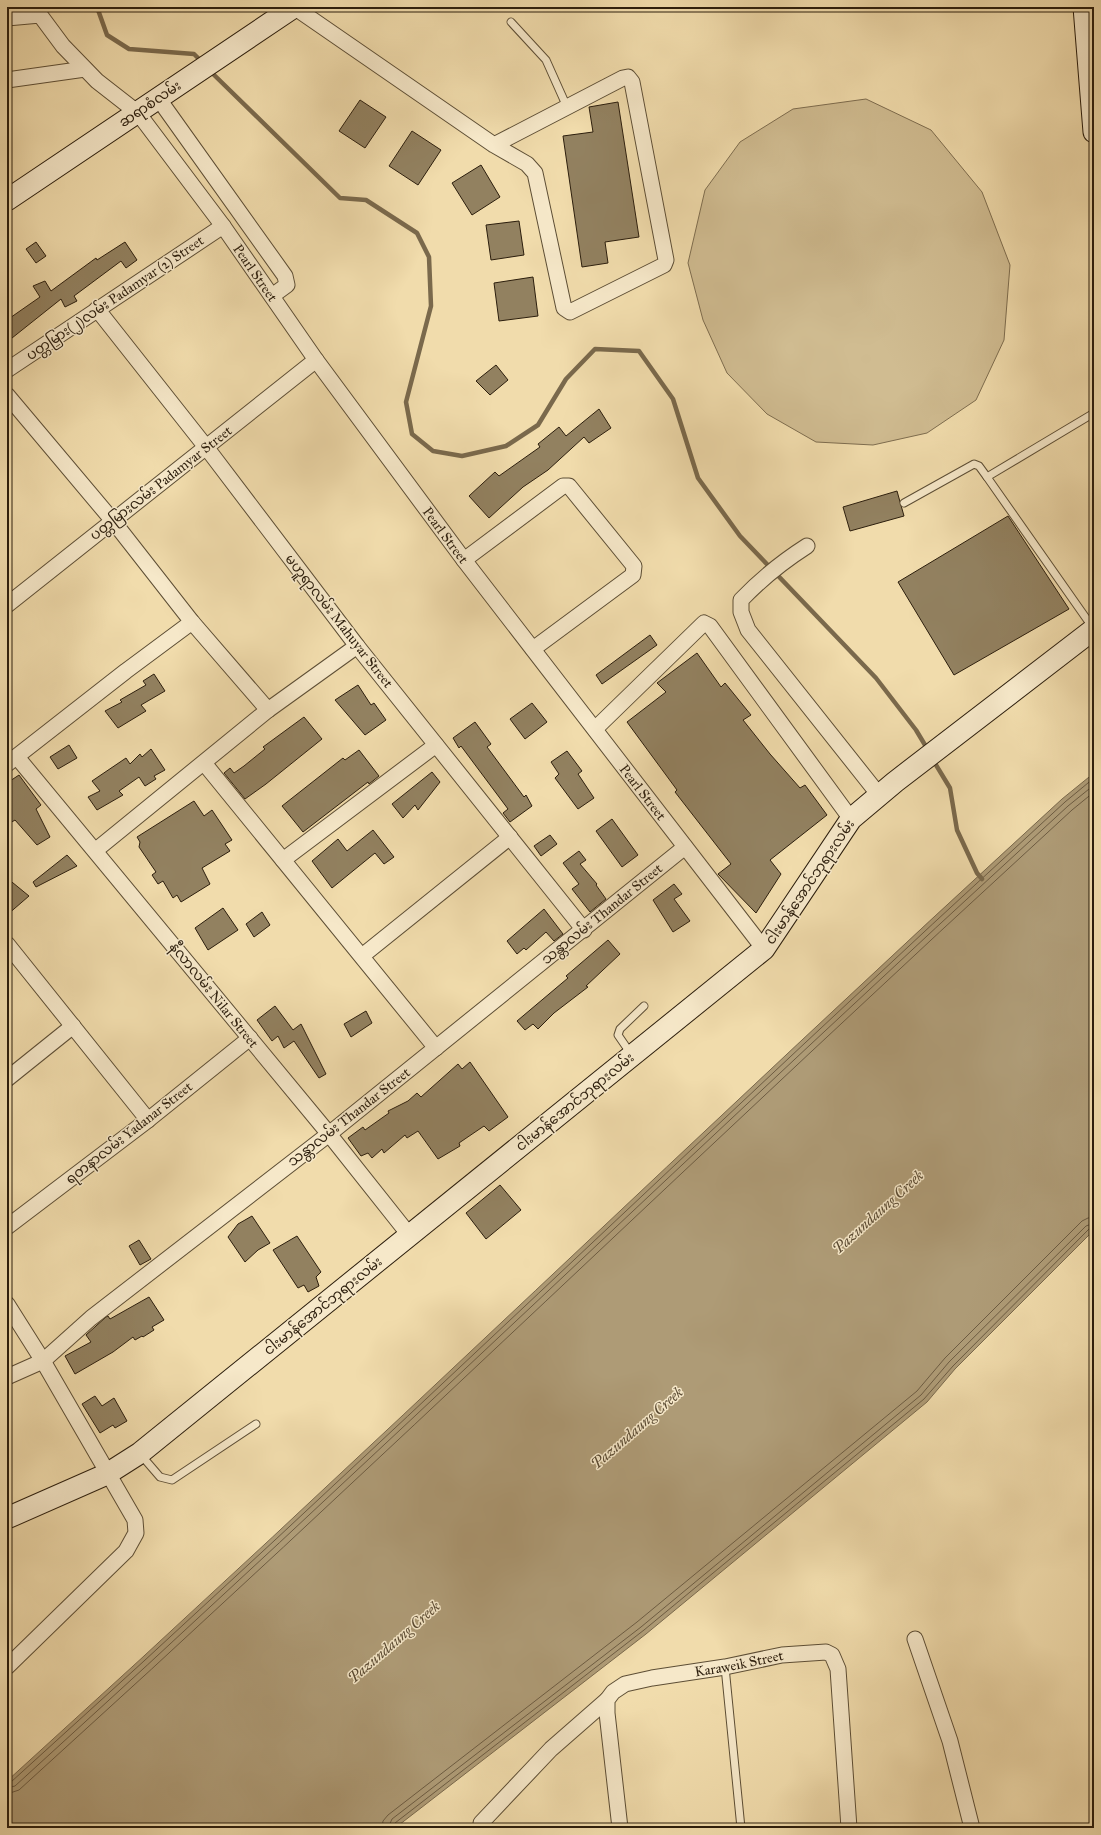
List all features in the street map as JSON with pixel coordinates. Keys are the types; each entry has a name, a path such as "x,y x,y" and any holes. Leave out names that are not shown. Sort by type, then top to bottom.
{"main road":[{"name":"ဆရာစံလမ်း","path":"7,200 294,7"},
{"path":"1084,7 1094,132"},
{"name":"ငါးမာန်အောင်ဘုရားလမ်း","path":"7,1518 107,1474 140,1453 764,949 851,819 879,795 1094,629"}],"street":[{"path":"294,7 494,145 527,164 535,173 564,308 566,311 570,312 660,268 666,260 632,82 628,77 623,78 494,145"},
{"path":"7,18 39,11"},
{"name":"Pearl Street","path":"39,11 63,46 85,69 97,81 138,112 223,226 316,360 464,560 764,949"},
{"path":"7,80 85,69"},
{"path":"158,98 285,276 287,285 272,296"},
{"name":"ပတ္တမြား(၂)လမ်း Padamyar (2) Street","path":"7,370 223,226"},
{"name":"မဟူရာလမ်း Mahuyar Street","path":"97,309 206,447 357,646 584,930"},
{"name":"ပတ္တမြားလမ်း Padamyar Street","path":"8,602 114,521 316,360"},
{"path":"7,395 114,521 192,622 268,710"},
{"path":"464,560 563,486 569,486 634,566 633,575 533,649"},
{"path":"807,546 785,560 766,575 741,600 740,612 748,630 879,795"},
{"path":"12,760 126,670 192,622"},
{"path":"595,730 704,623 710,626 851,819"},
{"path":"96,850 268,710 357,646"},
{"path":"284,860 436,745"},
{"name":"နီလာလမ်း Nilar Street","path":"12,760 96,850 410,1236"},
{"path":"204,763 436,1048"},
{"path":"362,956 510,837"},
{"name":"သန္တာလမ်း Thandar Street","path":"7,1377 43,1361 91,1318 328,1134 584,930 685,846"},
{"path":"7,944 148,1120"},
{"path":"7,1079 73,1026"},
{"name":"ရတနာလမ်း Yadanar Street","path":"7,1227 148,1120 250,1038"},
{"path":"7,1304 43,1361 135,1520 136,1533 126,1551 7,1667"},
{"path":"915,1639 950,1741 972,1828"},
{"name":"Karaweik Street","path":"481,1822 551,1749 607,1700 613,1692 625,1684 652,1678 725,1667 782,1655 826,1652 832,1655 838,1669 849,1828"},
{"path":"607,1700 620,1828"}],"lane":[{"path":"512,22 546,60 567,107"},
{"path":"987,477 1094,413"},
{"path":"904,504 974,464 979,466 1094,629"},
{"path":"632,1056 618,1035 620,1029 644,1006"},
{"path":"140,1453 160,1477 172,1480 256,1424"},
{"path":"725,1667 742,1828"}],"shaded area":[{"path":"866,99 931,130 982,192 1010,265 1004,340 976,400 927,433 873,445 816,442 767,414 727,373 703,320 688,263 705,190 740,142 793,109"}],"water":[{"name":"Pazundaung Creek","path":"1094,773 1094,1230 955,1369 927,1402 646,1634 395,1828 7,1828 7,1781 140,1660 930,921 1062,799"}],"building":[{"path":"360,100 386,117 365,148 339,131"},
{"path":"618,102 639,237 605,242 608,263 582,267 563,136 593,132 589,107"},
{"path":"412,131 441,150 418,185 389,166"},
{"path":"481,165 500,197 472,215 452,183"},
{"path":"519,221 524,255 491,260 486,225"},
{"path":"36,242 46,256 36,263 26,249"},
{"path":"125,242 137,260 126,268 121,261 74,296 77,301 65,307 61,299 7,342 7,320 40,297 33,286 45,281 51,291 96,258 97,260"},
{"path":"533,277 538,316 499,321 494,283"},
{"path":"496,365 508,380 490,395 476,381"},
{"path":"599,409 611,428 589,443 584,437 548,470 523,487 489,518 469,496 495,472 499,476 540,447 538,444 559,427 566,436"},
{"path":"897,491 904,516 850,531 843,507"},
{"path":"1008,516 1069,609 954,675 898,582"},
{"path":"650,635 657,645 602,684 596,675"},
{"path":"697,653 721,687 725,683 751,715 743,720 770,754 800,788 805,785 827,815 770,860 781,874 756,913 718,874 731,864 675,792 677,790 627,722 666,692 657,683"},
{"path":"154,674 165,691 141,705 146,711 118,728 105,711 122,702 120,700 146,685 143,681"},
{"path":"358,685 371,705 374,703 386,720 365,735 335,700"},
{"path":"532,703 547,722 525,739 510,719"},
{"path":"304,717 322,739 245,799 224,773 230,768 234,773 244,766 265,749 263,747"},
{"path":"475,722 491,744 487,747 524,797 526,795 532,806 510,822 503,813 508,809 461,746 459,748 453,738"},
{"path":"69,745 77,758 58,769 50,757"},
{"path":"151,749 165,770 154,776 156,779 145,786 139,777 119,791 123,795 97,810 88,797 100,791 92,781 126,758 130,764 140,754 142,757"},
{"path":"359,750 379,776 369,784 368,782 303,832 282,806 343,758 345,760"},
{"path":"567,751 582,771 578,774 594,798 578,809 555,778 559,774 551,762"},
{"path":"432,772 440,782 418,810 415,805 403,818 392,804"},
{"path":"19,775 41,805 36,809 50,837 37,845 15,820 7,825 7,783"},
{"path":"194,801 204,816 212,810 232,840 225,844 230,851 202,868 210,884 181,902 177,895 173,898 163,881 158,884 152,875 156,872 139,847 140,842 137,837"},
{"path":"612,819 638,855 622,867 596,831"},
{"path":"373,830 394,857 384,864 375,853 332,888 312,861 338,839 347,851"},
{"path":"550,835 557,844 541,856 534,846"},
{"path":"579,851 586,860 580,864 597,884 596,885 606,899 590,912 572,889 579,884 563,863"},
{"path":"67,855 77,866 36,887 33,882"},
{"path":"7,878 29,896 7,915"},
{"path":"674,884 682,894 674,899 690,921 673,932 653,900"},
{"path":"223,908 238,930 208,950 195,928"},
{"path":"544,909 563,934 554,941 546,932 526,950 524,948 517,954 507,941"},
{"path":"262,912 270,925 254,937 246,924"},
{"path":"608,940 620,954 586,986 588,987 554,1013 538,1029 533,1024 525,1030 517,1021 568,978 566,976"},
{"path":"275,1006 293,1030 301,1024 326,1074 319,1078 294,1041 284,1048 278,1036 272,1041 257,1020"},
{"path":"366,1011 372,1023 351,1037 344,1024"},
{"path":"470,1062 508,1117 489,1131 484,1126 459,1143 460,1146 438,1159 418,1131 407,1138 405,1135 384,1153 382,1149 372,1158 368,1153 361,1156 348,1138 363,1127 365,1130 389,1113 388,1111 408,1101 417,1093 421,1097 458,1064 462,1069"},
{"path":"500,1185 521,1210 486,1239 466,1213"},
{"path":"252,1216 270,1243 258,1250 245,1262 228,1237 238,1224"},
{"path":"297,1236 321,1272 316,1277 319,1286 308,1292 304,1285 298,1288 273,1250"},
{"path":"139,1240 151,1259 140,1265 129,1246"},
{"path":"149,1297 164,1320 152,1327 154,1330 143,1337 142,1336 135,1340 133,1337 113,1352 75,1374 65,1356 91,1342 86,1335 106,1317 108,1316 110,1319"},
{"path":"95,1396 102,1406 114,1398 127,1421 115,1428 113,1425 100,1433 82,1404"}],"waterway":[{"path":"97,7 107,35 129,49 194,54 202,62"},
{"path":"209,70 340,198 366,200 417,233 429,257 431,306 406,402 412,434 433,451 462,456 506,446 538,425 566,379 595,349 639,351 673,399 698,478 740,536 876,678 916,730 928,750"},
{"path":"933,760 950,788 957,830 977,873 982,879"}]}
